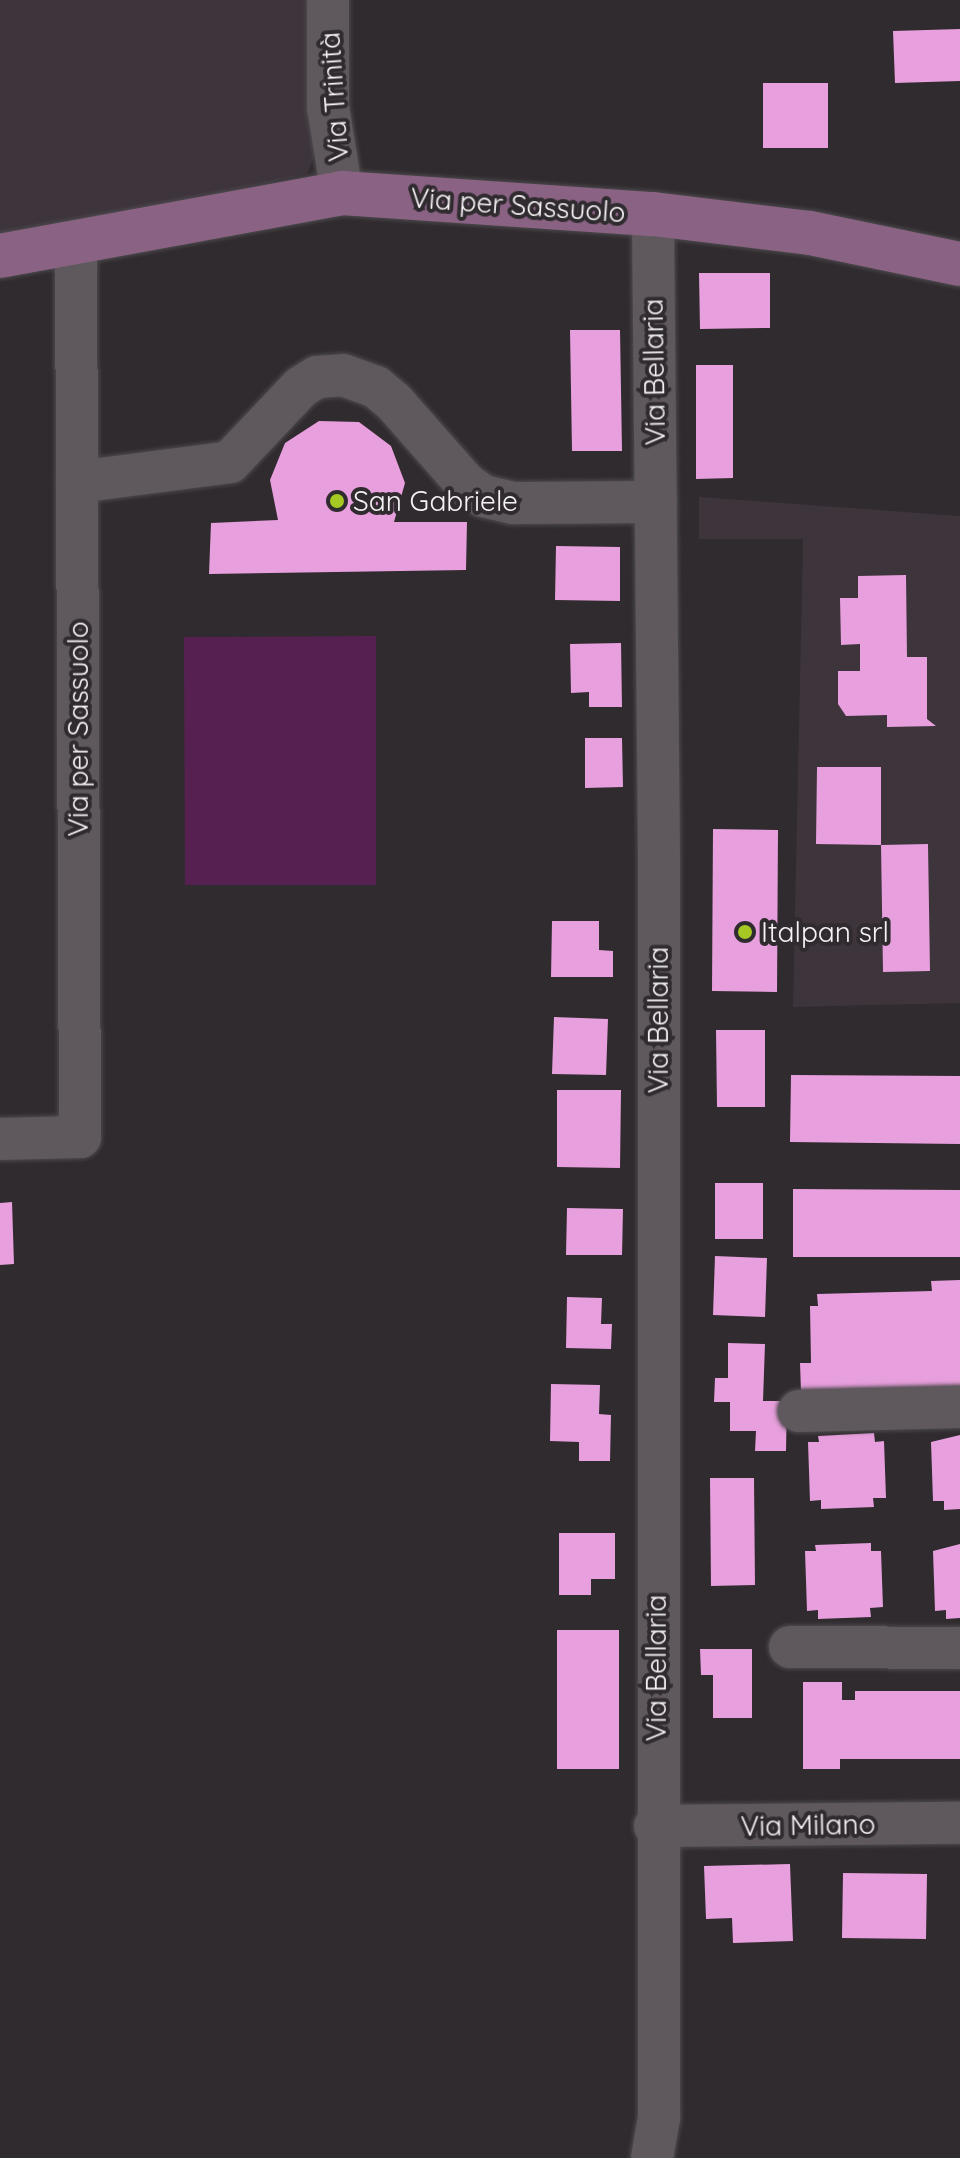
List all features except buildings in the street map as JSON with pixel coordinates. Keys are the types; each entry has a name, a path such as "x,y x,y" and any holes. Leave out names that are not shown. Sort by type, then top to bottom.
{"main road":[{"name":"Via per Sassuolo","path":"0,256 342,193 653,214 810,233 960,264"}],"street":[{"name":"Via Trinità","path":"328,0 328,107 342,193"},
{"name":"Via Bellaria","path":"652,2158 659,2118 655,1826 656,502 653,214"},
{"name":"Via per Sassuolo","path":"0,1139 80,1137 76,241"},
{"path":"77,482 230,462 301,387 317,377 343,375 376,387 394,402 466,484 483,496 513,503 656,502"},
{"path":"799,1411 960,1407"},
{"path":"790,1647 960,1648"},
{"name":"Via Milano","path":"655,1826 960,1823"}],"shaded area":[{"path":"0,0 314,0 314,157 307,174 0,240"},
{"path":"699,497 960,516 960,1003 793,1007 803,539 699,539"},
{"path":"376,636 376,885 185,885 184,637"}],"place":[{"name":"San Gabriele","path":"337,501"},
{"name":"Italpan srl","path":"745,932"}]}
